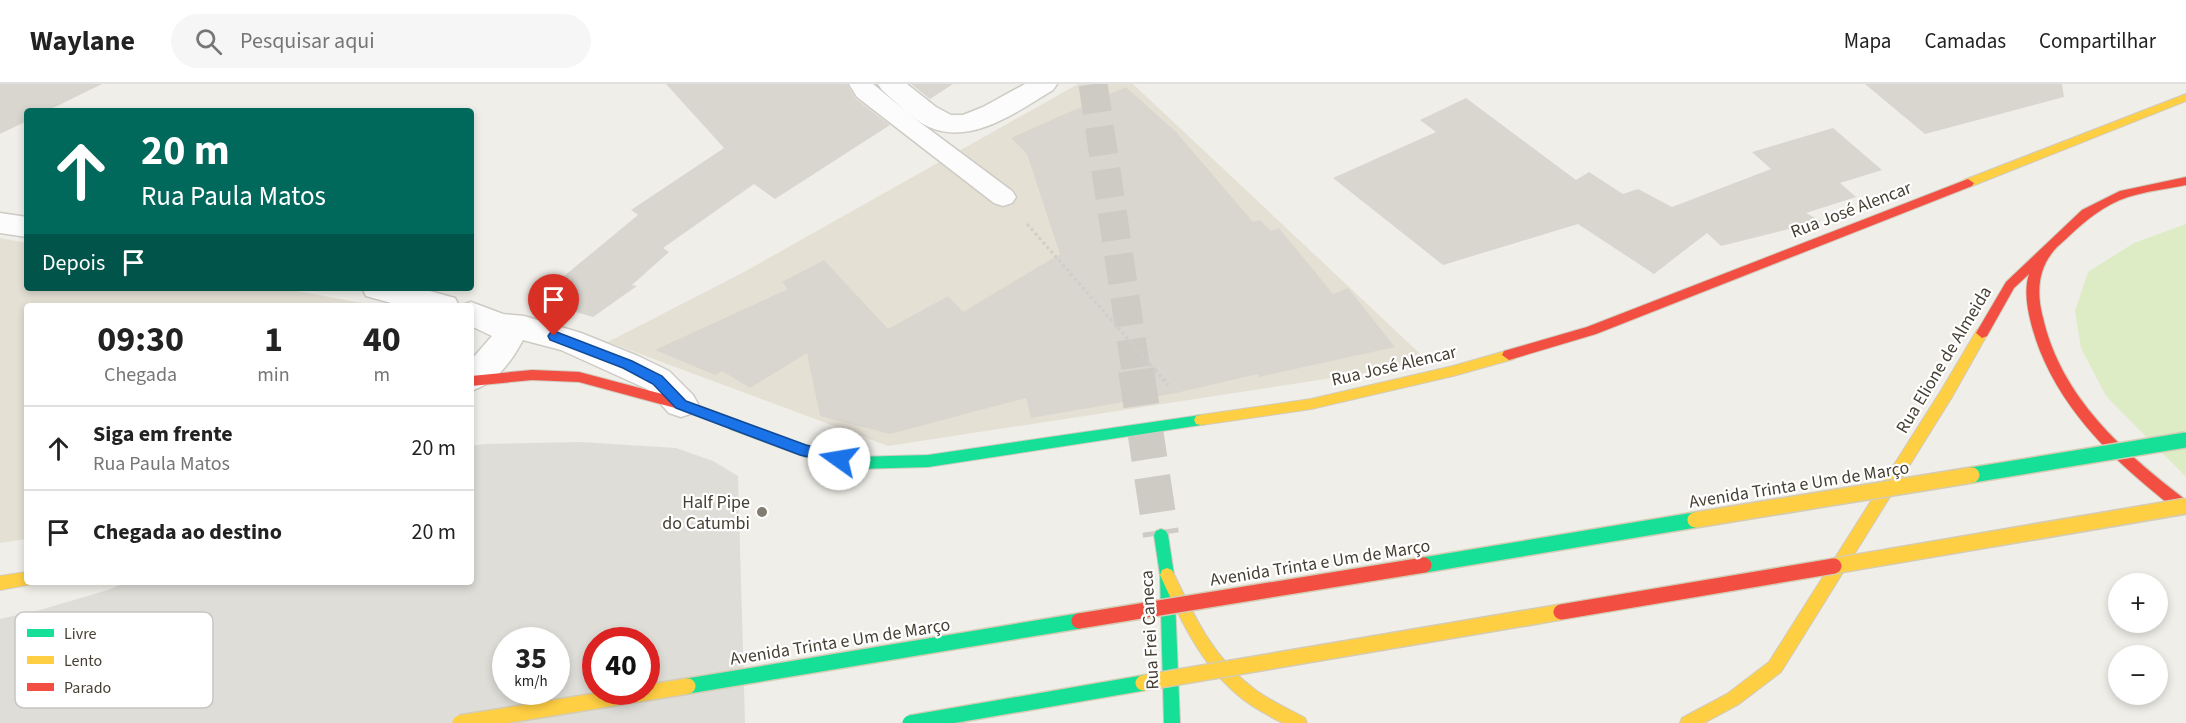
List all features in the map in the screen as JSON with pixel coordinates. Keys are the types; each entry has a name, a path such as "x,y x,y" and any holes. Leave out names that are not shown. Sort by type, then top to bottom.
{"main road":[{"name":"Rua José Alencar","path":"474,379 532,375 579,377 681,404 805,451 856,463 928,461 1311,404 1453,371 1591,331 2186,97"},
{"name":"Rua Elione de Almeida","path":"1688,723 1733,699 1775,667 1947,393 2010,285 2046,248 2086,213 2124,194 2186,181"},
{"path":"2046,248 2033,285 2037,330 2059,380 2099,434 2159,489 2186,507"},
{"name":"Avenida Trinta e Um de Março","path":"460,723 2186,440"},
{"path":"910,723 2186,507"},
{"name":"Rua Frei Caneca","path":"1161,535 1167,575 1172,723"},
{"path":"1167,575 1192,631 1219,665 1239,687 1299,723"},
{"path":"0,583 24,579"}],"street":[{"path":"891,84 940,122 961,123 980,120 1044,84"},
{"path":"0,222 24,226"},
{"path":"388,291 433,303"},
{"path":"474,315 501,325 524,328 570,341 627,365 658,380 681,404"},
{"path":"474,377 492,362 505,346 509,334 501,325"}],"lane":[{"path":"861,84 865,92 905,124 1003,197"}],"path":[{"path":"1003,197 1198,420"}],"shaded area":[{"path":"1078,84 1133,84 1430,363 888,446 608,342 744,272"},
{"path":"0,238 24,242 24,291 298,291 361,303 24,303 24,539 0,543"},
{"path":"580,442 676,448 713,461 738,476 745,723 0,723 0,619 15,616 15,708 213,708 213,612 31,612 120,585 474,585 474,446"}],"green space":[{"path":"2186,224 2186,477 2106,396 2081,348 2075,311 2088,272 2134,243"}],"building":[{"path":"0,84 102,84 53,108 24,108 24,122 0,134"},
{"path":"666,84 847,84 856,99 890,125 775,199 754,184 663,248 669,252 632,285 637,286 593,317 535,300 638,215 631,210 724,148"},
{"path":"911,84 953,84 930,99"},
{"path":"1865,84 2062,84 2064,97 1925,134"},
{"path":"1126,87 1176,132 1253,222 1260,220 1271,231 1279,228 1333,294 1348,288 1395,347 1259,377 1258,374 1176,393 1031,418 1026,398 890,434 820,416 807,353 750,388 722,371 715,375 655,350 788,289 782,282 824,260 888,329 948,296 963,312 1060,254 1027,154 1011,138"},
{"path":"1466,98 1576,180 1589,172 1623,194 1638,189 1672,207 1771,169 1752,152 1833,128 1882,170 1840,183 1856,197 1806,213 1821,221 1721,246 1707,233 1654,274 1578,224 1443,265 1333,178 1436,132 1420,120"}],"tunnel":[{"path":"1093,84 1136,371"},
{"path":"1136,370 1161,535"}],"traffic: fast":[{"path":"735,425 805,451 856,463 928,461 1201,420"},
{"path":"1972,475 2186,440"},
{"path":"1424,565 1695,520"},
{"path":"1161,535 1167,575 1172,723"},
{"path":"688,686 1079,621"},
{"path":"910,723 1143,683"}],"traffic: slow":[{"path":"1968,183 2186,97"},
{"path":"1688,723 1733,699 1775,667 1947,393 1982,333"},
{"path":"1201,420 1311,404 1453,371 1509,355"},
{"path":"1695,520 1972,475"},
{"path":"1834,566 2186,506"},
{"path":"1167,575 1182,608 1209,654 1220,668 1253,697 1299,723"},
{"path":"0,583 24,579"},
{"path":"1143,683 1561,612"},
{"path":"460,723 688,686"}],"traffic: jam":[{"path":"1982,333 2010,285 2086,213 2124,194 2186,181"},
{"path":"1509,355 1591,331 1968,183"},
{"path":"2045,253 2034,279 2033,301 2040,332 2064,385 2080,409 2118,452 2186,508"},
{"path":"474,381 532,375 579,377 681,404 735,425"},
{"path":"1079,621 1424,565"},
{"path":"1561,612 1834,566"}],"place":[{"name":"Half Pipe do Catumbi","path":"762,512"}],"route":[{"path":"554,336 658,380 681,404 805,451 839,459"}]}
